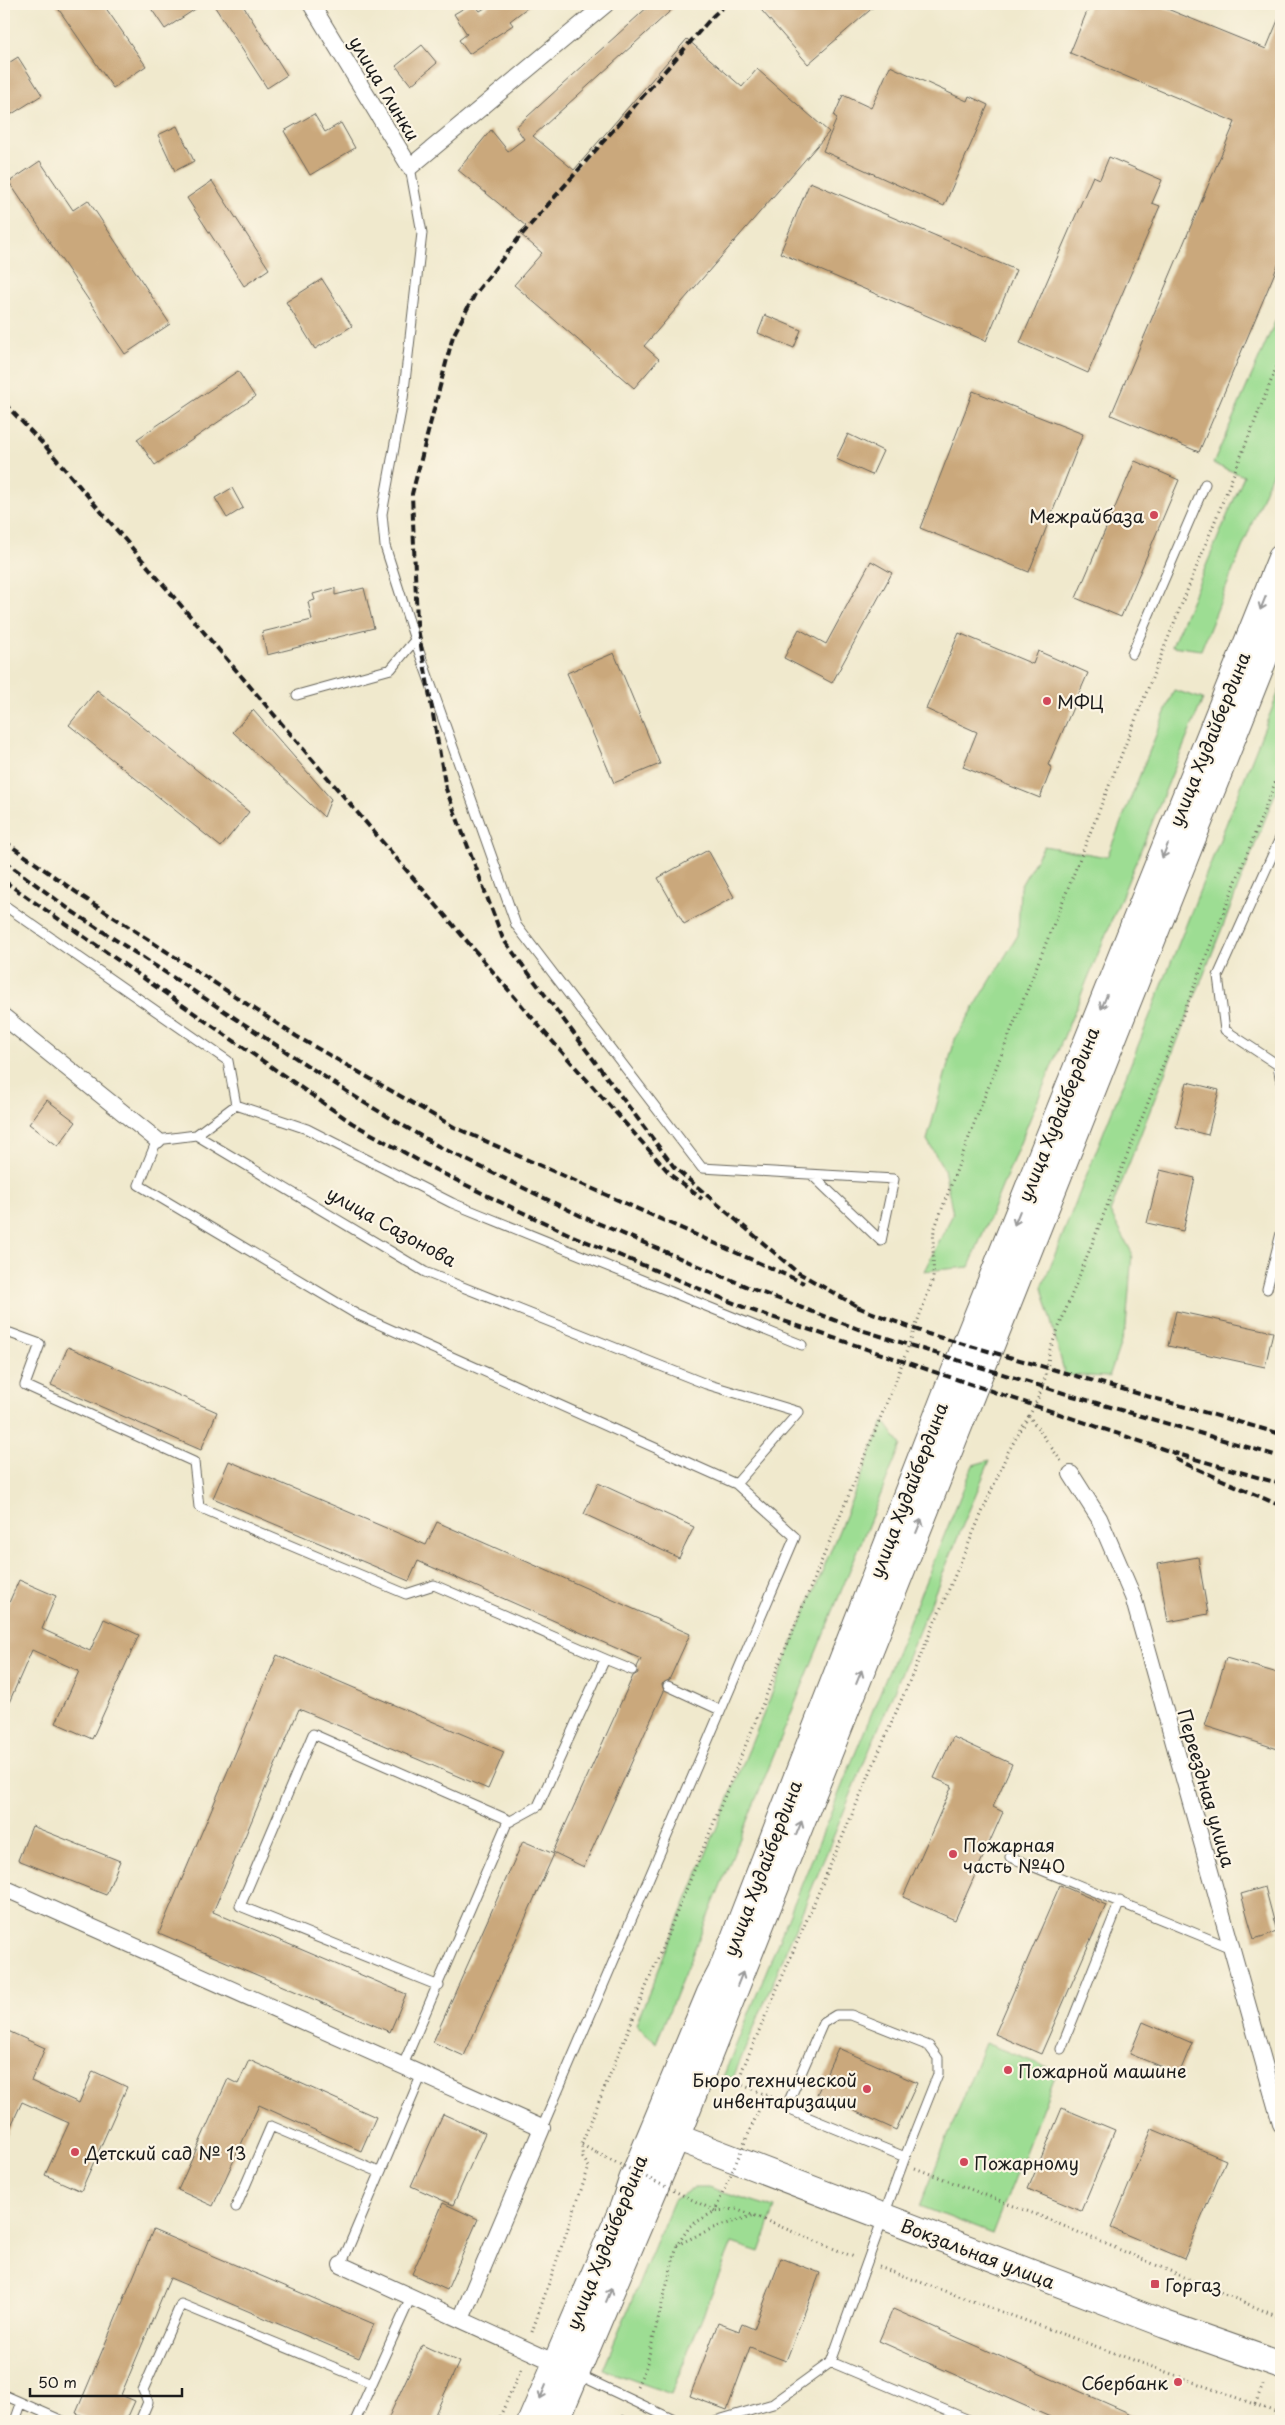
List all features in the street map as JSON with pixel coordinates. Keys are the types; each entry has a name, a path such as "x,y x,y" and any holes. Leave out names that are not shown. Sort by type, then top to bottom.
{"main road":[{"name":"улица Худайбердина","path":"556,2421 566,2368 632,2180 710,1993 721,1972 942,1403 1281,558"},
{"name":"улица Худайбердина","path":"531,2421 566,2368 668,2135 1281,616"},
{"path":"623,2207 668,2135 721,1972"},
{"name":"Вокзальная улица","path":"668,2135 1165,2324 1281,2365"}],"street":[{"name":"улица Глинки","path":"312,4 410,167"},
{"path":"410,167 606,4"},
{"path":"4,1017 157,1140"},
{"name":"Переездная улица","path":"1071,1474 1099,1518 1133,1597 1281,2124"},
{"path":"4,1888 542,2128 461,2319"},
{"path":"341,2265 566,2368"}],"lane":[{"path":"410,167 422,233 404,399 382,514 385,546 415,640 516,925 702,1168 894,1179 881,1241 812,1175"},
{"path":"1132,654 1205,484"},
{"path":"297,695 391,669 415,640"},
{"path":"1281,836 1218,976 1225,1030 1279,1066 1281,1082"},
{"path":"4,905 228,1062 236,1105"},
{"path":"236,1105 196,1135 157,1140 139,1185 356,1314 736,1484 795,1538 542,2128"},
{"path":"236,1105 307,1130 452,1204 802,1345"},
{"name":"улица Сазонова","path":"196,1135 425,1272 706,1384 799,1412 736,1484"},
{"path":"1267,1289 1281,1233"},
{"path":"10,1333 40,1344 25,1385 194,1462 199,1507 406,1594 434,1585 632,1670"},
{"path":"403,2066 439,1986 507,1823 538,1806 605,1659"},
{"path":"668,1686 720,1710"},
{"path":"439,1986 240,1906 313,1734 512,1820"},
{"path":"1010,1857 1231,1948"},
{"path":"1061,2049 1120,1901"},
{"path":"715,2421 773,2404 831,2362 904,2160 938,2074 938,2058 929,2046 851,2015 836,2015 823,2023 788,2103 790,2110 904,2160"},
{"path":"341,2265 422,2074"},
{"path":"236,2207 271,2126 379,2172"},
{"path":"355,2421 411,2297"},
{"path":"140,2421 148,2402 143,2390 181,2304 372,2383"},
{"path":"831,2362 971,2421"},
{"path":"566,2368 676,2421"},
{"path":"4,2395 63,2421"},
{"path":"15,2421 22,2404"}],"path":[{"path":"498,2421 528,2351 589,2167 583,2158 582,2145 896,1380 932,1279 934,1262 931,1248 938,1221 982,1103 1281,356"},
{"path":"622,2421 646,2367 677,2245 690,2226 715,2210 765,2095 742,2085 740,2077 743,2068 1008,1452 1040,1397 1048,1366 1049,1352 1281,768"},
{"path":"1028,1416 1071,1474"},
{"path":"582,2145 715,2210 738,2209 755,2215 867,2262 1281,2414"},
{"path":"904,2160 1281,2318"},
{"path":"677,2245 712,2228 755,2215"},
{"path":"1255,2404 1263,2385"}],"green space":[{"path":"1281,308 1281,451 1201,650 1172,646 1244,476 1213,464"},
{"path":"1281,686 1281,779 1110,1212 1132,1253 1126,1327 1109,1377 1065,1375 1042,1287"},
{"path":"1174,690 1203,699 969,1267 924,1271 953,1214 944,1169 927,1140 955,1039 1018,935 1020,887 1044,846 1107,857"},
{"path":"884,1421 901,1445 656,2043 636,2024"},
{"path":"990,1460 733,2078 723,2077 973,1465"},
{"path":"985,2043 1057,2071 993,2234 920,2206"},
{"path":"695,2187 708,2187 775,2208 759,2252 732,2243 671,2394 603,2369 674,2200"}],"building":[{"path":"55,4 103,4 146,66 113,88"},
{"path":"148,4 203,4 165,29"},
{"path":"213,4 242,4 287,75 267,88"},
{"path":"474,4 480,11 491,4 532,4 510,21 513,25 469,54 459,40 467,34 454,14"},
{"path":"651,4 678,4 533,136 574,170 687,39 742,87 757,69 829,132 644,346 659,359 634,388 514,285 542,253 519,233 526,226 458,170 491,130 508,151 524,139 516,127"},
{"path":"756,4 877,4 808,64"},
{"path":"1090,4 1155,4 1266,49 1281,13 1281,258 1199,452 1111,415 1235,122 1070,53"},
{"path":"422,45 437,63 411,85 396,66"},
{"path":"18,57 42,95 4,119 4,66"},
{"path":"890,66 967,101 969,96 988,105 944,206 823,151 837,118 834,116 843,95 871,108"},
{"path":"314,114 325,132 341,123 355,148 310,175 284,131"},
{"path":"177,126 194,161 175,171 158,135"},
{"path":"1109,157 1162,180 1152,203 1160,206 1088,373 1020,343 1093,176 1100,179"},
{"path":"40,161 73,210 88,200 170,324 125,354 9,182"},
{"path":"212,181 269,269 244,286 187,198"},
{"path":"810,182 1016,270 986,341 780,253"},
{"path":"322,279 352,326 315,349 286,302"},
{"path":"765,315 801,330 794,348 758,333"},
{"path":"238,371 255,397 155,465 137,439"},
{"path":"973,391 1083,434 1029,572 920,528"},
{"path":"848,434 883,451 872,475 836,459"},
{"path":"1135,461 1179,480 1121,617 1076,598"},
{"path":"232,488 243,508 227,518 215,498"},
{"path":"871,561 892,573 832,683 784,658 799,629 826,644"},
{"path":"335,588 335,595 364,588 374,628 267,655 262,632 312,620 308,602 315,600 313,594"},
{"path":"959,633 1033,664 1038,651 1088,673 1048,765 1052,767 1040,798 963,767 977,732 926,709"},
{"path":"614,653 660,764 614,783 567,673"},
{"path":"97,690 249,812 221,847 69,725"},
{"path":"253,710 331,799 324,817 233,732"},
{"path":"708,850 734,897 684,924 658,878"},
{"path":"1187,1082 1219,1090 1208,1135 1176,1127"},
{"path":"47,1100 76,1122 58,1146 29,1124"},
{"path":"1160,1170 1195,1178 1183,1231 1147,1223"},
{"path":"1176,1311 1273,1332 1265,1367 1168,1346"},
{"path":"68,1347 217,1412 201,1450 51,1385"},
{"path":"229,1461 426,1545 437,1522 690,1634 669,1680 662,1684 664,1691 584,1867 553,1852 633,1676 638,1673 637,1667 641,1659 418,1561 409,1581 213,1498"},
{"path":"598,1483 694,1527 679,1558 584,1514"},
{"path":"1198,1557 1208,1614 1168,1622 1158,1564"},
{"path":"19,1580 56,1596 42,1629 90,1651 104,1619 139,1635 92,1739 56,1723 79,1671 32,1650 4,1714 4,1614"},
{"path":"277,1655 504,1752 488,1789 299,1709 213,1912 406,1994 390,2032 159,1933"},
{"path":"1226,1658 1281,1674 1281,1750 1205,1726"},
{"name":"Пожарная часть №40","path":"953,1737 1012,1764 993,1807 1003,1812 955,1920 903,1897 952,1786 934,1778"},
{"path":"32,1826 120,1861 106,1895 18,1860"},
{"path":"523,1841 554,1854 464,2056 433,2042"},
{"path":"1060,1885 1106,1905 1041,2054 995,2034"},
{"path":"1265,1887 1277,1932 1254,1939 1241,1894"},
{"path":"1143,2022 1192,2043 1179,2074 1130,2054"},
{"path":"8,2031 45,2048 31,2081 79,2103 93,2071 127,2087 81,2191 45,2175 69,2123 22,2102 4,2141 4,2042"},
{"name":"Бюро технической инвентаризации","path":"838,2048 917,2083 896,2130 817,2094"},
{"path":"249,2060 376,2117 361,2151 259,2105 213,2206 178,2190 228,2079 238,2084"},
{"path":"1062,2108 1115,2130 1081,2211 1028,2189"},
{"path":"443,2114 485,2133 453,2205 411,2186"},
{"path":"1152,2129 1226,2160 1184,2259 1111,2228"},
{"path":"443,2203 478,2219 447,2290 412,2274"},
{"path":"153,2230 374,2324 359,2358 170,2278 121,2395 135,2401 126,2421 96,2421 76,2413"},
{"path":"781,2258 820,2273 786,2361 750,2347 727,2410 690,2396 718,2323 739,2331 742,2324 754,2329"},
{"path":"893,2309 1147,2421 1059,2421 879,2341"},
{"path":"422,2345 459,2362 432,2421 387,2421"}],"railway":[{"path":"726,4 713,16 518,239 475,294 453,336 412,494 417,623 446,789 503,939 674,1167 797,1272 862,1309"},
{"path":"4,403 46,447 546,1034 672,1176 702,1199"},
{"path":"4,841 83,897 296,1036 454,1127 804,1283"},
{"path":"4,861 73,912 363,1102 438,1146 581,1216 755,1290 858,1329 1073,1396 1281,1457"},
{"path":"4,881 352,1123 430,1167 496,1200 573,1236 748,1309 1178,1454 1281,1484"},
{"path":"857,1307 928,1334 1281,1434"},
{"path":"1175,1459 1281,1506"}],"place":[{"name":"Межрайбаза","path":"1154,515"},
{"name":"МФЦ","path":"1047,701"},
{"name":"Пожарная часть №40","path":"953,1854"},
{"name":"Пожарной машине","path":"1008,2070"},
{"name":"Бюро технической инвентаризации","path":"867,2089"},
{"name":"Детский сад № 13","path":"75,2152"},
{"name":"Пожарному","path":"964,2162"},
{"name":"Горгаз","path":"1155,2284"},
{"name":"Сбербанк","path":"1178,2382"}]}
